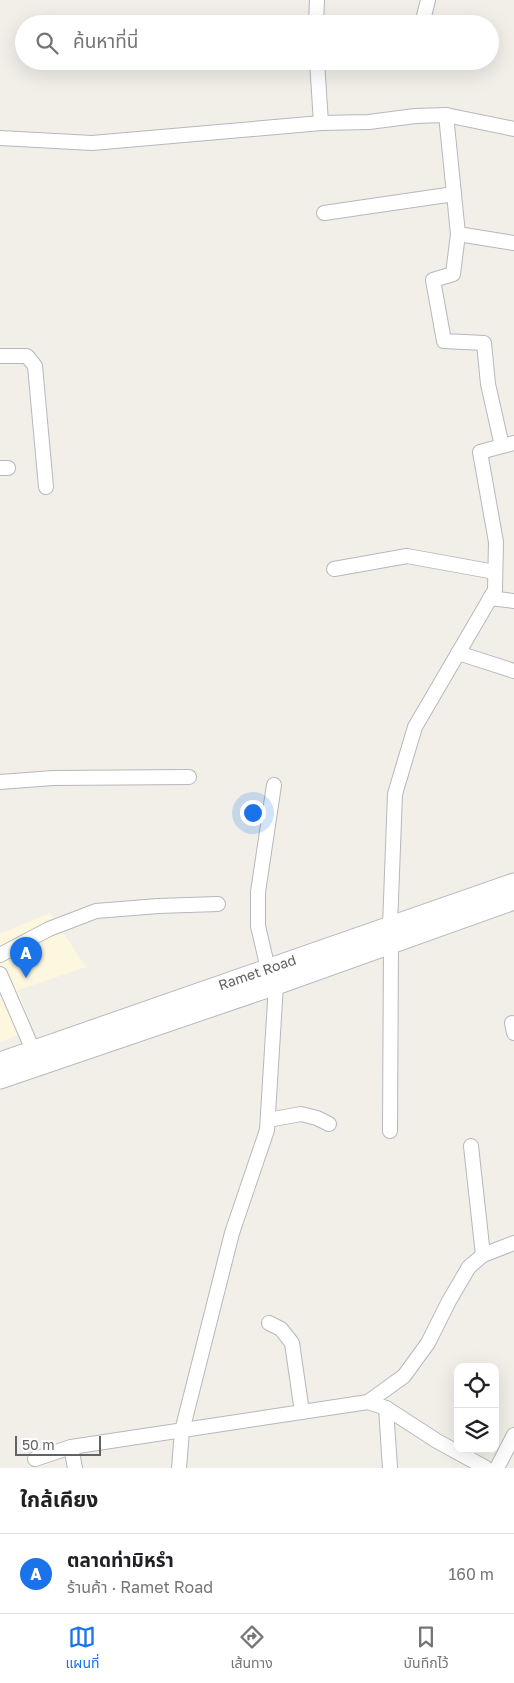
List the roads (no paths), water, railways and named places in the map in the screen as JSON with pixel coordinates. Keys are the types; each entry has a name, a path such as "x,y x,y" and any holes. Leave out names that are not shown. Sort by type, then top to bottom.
{"main road":[{"name":"Ramet Road","path":"391,935 514,882"},
{"name":"Ramet Road","path":"0,1079 272,977 391,935 514,900"},
{"name":"Ramet Road","path":"0,1062 33,1050 272,977"}],"street":[{"path":"316,15 317,0"},
{"path":"424,15 428,0"},
{"path":"318,70 321,122"},
{"path":"390,1131 391,935 395,794 414,728 495,590 496,542 480,452 508,444 488,384 484,343 444,341 433,280 453,274 458,234 446,115"},
{"path":"0,138 92,143 321,122 369,122 415,116 446,115 514,129"},
{"path":"324,213 454,194"},
{"path":"458,234 514,243"},
{"path":"0,356 27,356 35,366 46,486"},
{"path":"334,568 407,556 495,572"},
{"path":"490,598 514,601"},
{"path":"458,653 514,671"},
{"path":"0,782 52,778 189,777"},
{"path":"179,1468 182,1431 232,1233 267,1130 272,977 258,926 258,892 274,785"},
{"path":"0,955 49,929 96,911 218,904"},
{"path":"0,974 33,1050"},
{"path":"268,1120 301,1114 317,1118 329,1124"},
{"path":"471,1146 483,1255"},
{"path":"368,1402 404,1376 428,1343 469,1266 483,1255 514,1243"},
{"path":"269,1323 281,1329 292,1343 302,1412"},
{"path":"35,1459 71,1447 368,1402 386,1408 437,1441 486,1468"},
{"path":"386,1408 390,1468"},
{"path":"497,1468 514,1435"},
{"path":"71,1447 75,1468"}],"place":[{"name":"ตลาดท่ามิหรำ","path":"26,978"}]}
